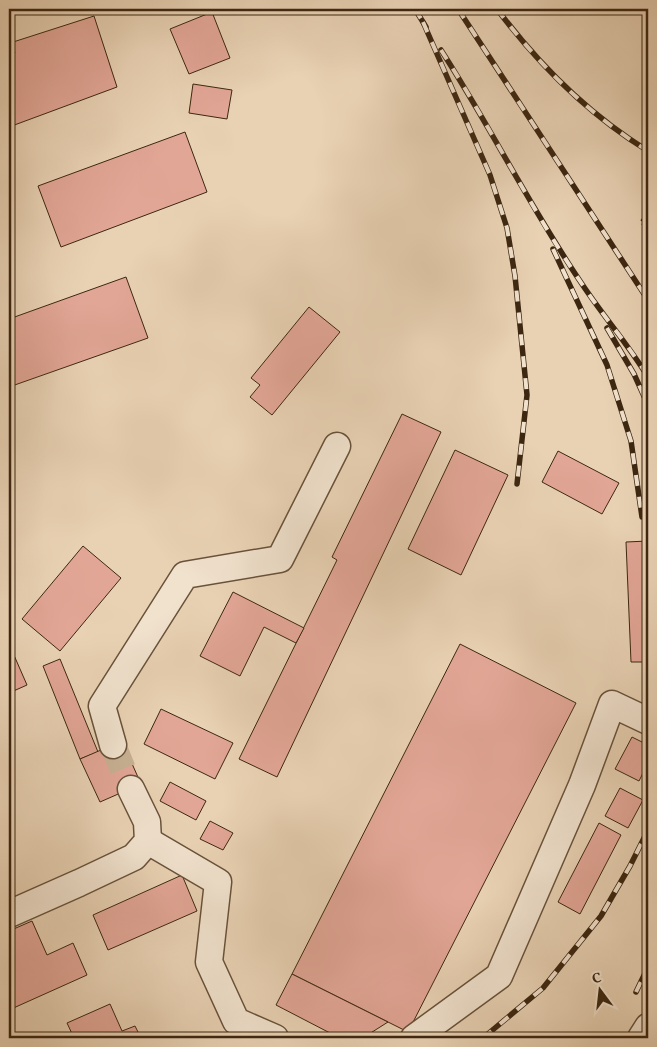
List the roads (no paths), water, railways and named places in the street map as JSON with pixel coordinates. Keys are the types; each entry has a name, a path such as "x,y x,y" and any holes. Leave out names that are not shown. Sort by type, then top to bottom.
{"lane":[{"path":"113,744 102,706 185,575 280,559 337,446"},
{"path":"414,1038 500,976 582,785 612,704 648,721"},
{"path":"9,914 134,857 148,841 146,822 131,788"},
{"path":"148,841 218,882 209,962 236,1021 275,1038"},
{"path":"641,1038 648,1027"}],"tunnel":[{"path":"113,745 131,789"}],"railway":[{"path":"415,9 426,27"},
{"path":"458,9 648,300"},
{"path":"497,9 547,69 585,105 626,137 648,151"},
{"path":"423,22 490,175 507,228 515,276 527,395 517,484"},
{"path":"441,50 563,256 648,377"},
{"path":"553,249 607,365 631,441 642,517"},
{"path":"607,328 634,374 648,405"},
{"path":"483,1038 543,988 601,916 648,830"},
{"path":"636,992 648,967"}]}
